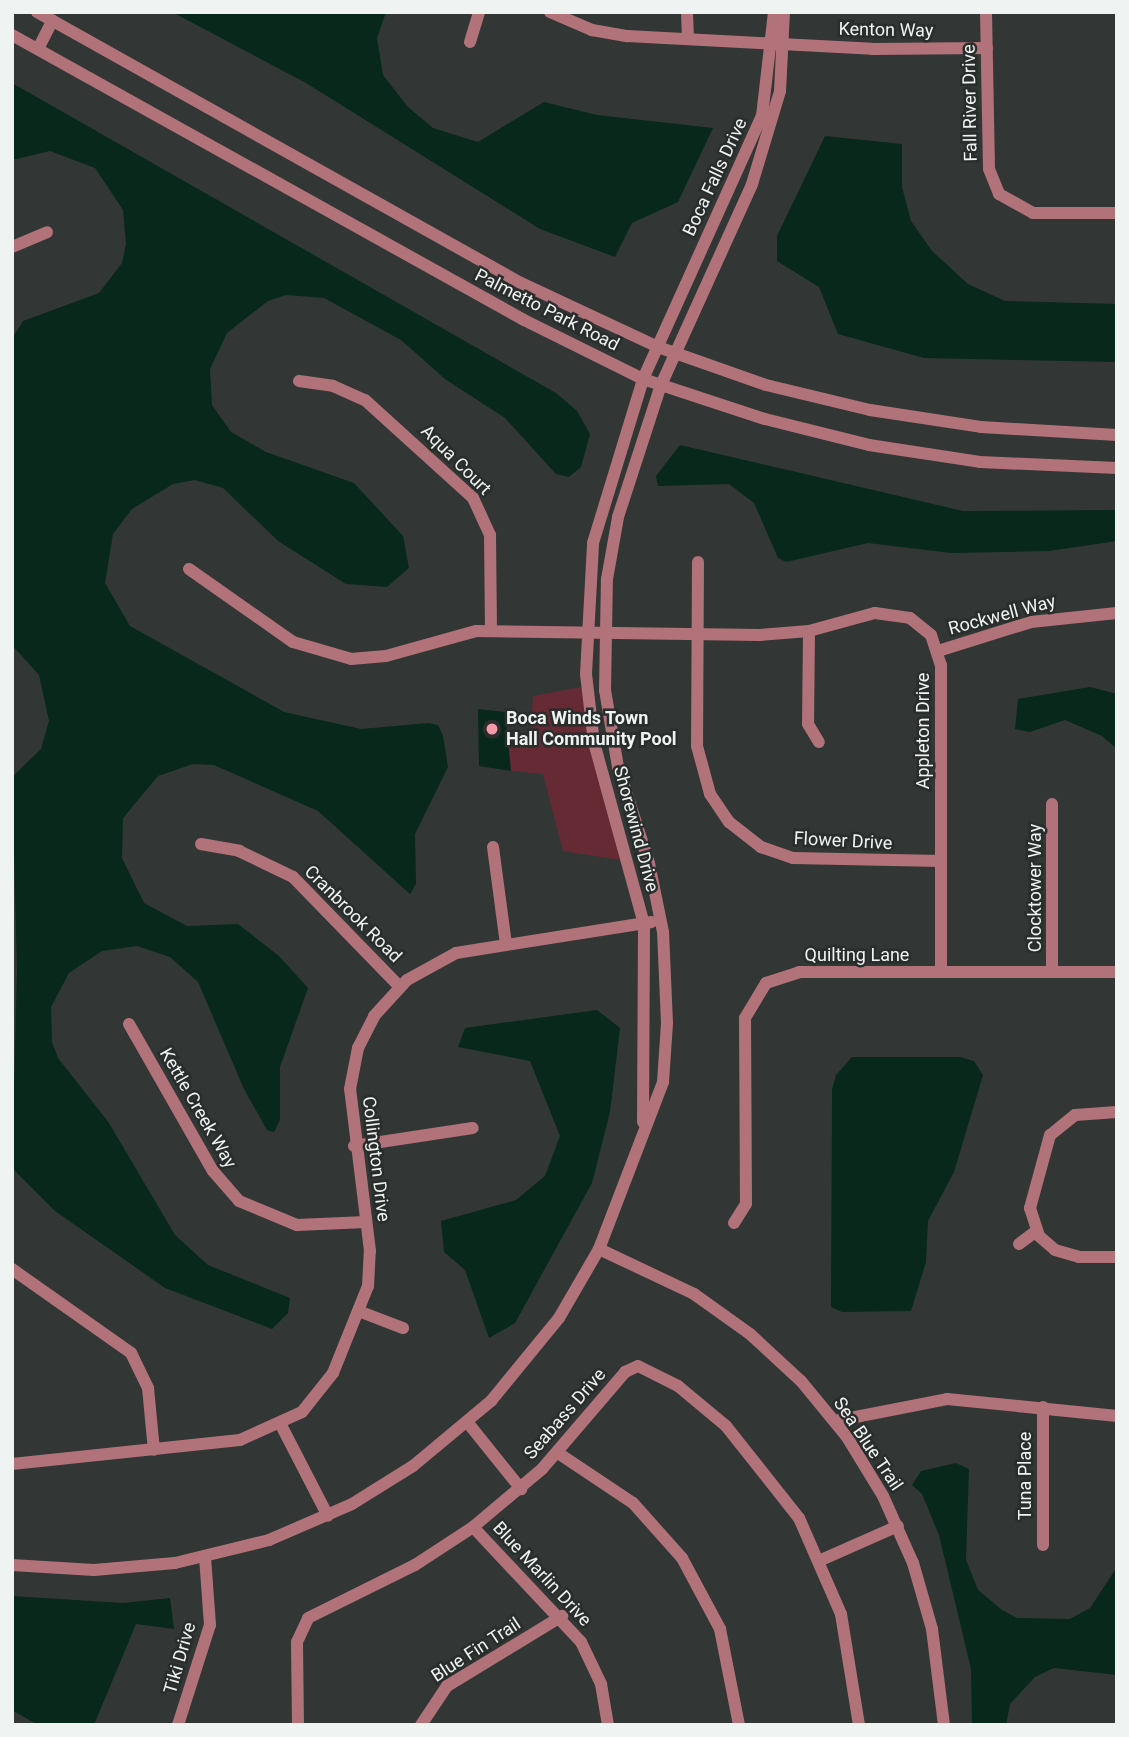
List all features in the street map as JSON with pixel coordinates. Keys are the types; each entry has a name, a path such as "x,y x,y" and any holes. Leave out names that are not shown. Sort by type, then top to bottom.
{"street":[{"name":"Palmetto Park Road","path":"37,12 521,283 658,347 766,385 870,410 981,428 1117,435"},
{"path":"470,42 479,12"},
{"name":"Kenton Way","path":"550,12 613,34 780,45 987,48"},
{"path":"687,12 688,37"},
{"name":"Boca Falls Drive","path":"658,347 762,116 780,45 774,12"},
{"name":"Boca Falls Drive","path":"676,354 719,257 728,219 754,174 780,92 780,45 784,12"},
{"name":"Fall River Drive","path":"986,12 989,169 999,194 1033,213 1117,213"},
{"path":"38,47 53,20"},
{"name":"Palmetto Park Road","path":"12,35 38,47 524,320 643,379 869,445 980,462 1117,468"},
{"path":"12,247 47,232"},
{"name":"Shorewind Drive","path":"643,1122 644,924 594,743 587,633 601,506 643,379 658,347"},
{"name":"Shorewind Drive","path":"12,1565 94,1570 205,1557 328,1516 414,1466 468,1423 538,1347 599,1249 643,1122 663,1082 667,1023 661,920 618,767 605,690 603,634 618,517 661,385 676,354"},
{"name":"Aqua Court","path":"299,381 333,386 365,400 472,498 490,535 491,631"},
{"name":"Flower Drive","path":"698,562 699,763 710,794 741,833 769,850 801,860 941,861"},
{"name":"Appleton Drive","path":"189,569 286,637 326,655 386,656 439,638 491,631 603,634 809,631 875,613 896,613 921,625 938,650 941,972"},
{"name":"Rockwell Way","path":"938,650 1031,622 1117,614"},
{"path":"809,631 808,724 819,742"},
{"name":"Clocktower Way","path":"1052,804 1052,972"},
{"name":"Cranbrook Road","path":"201,844 239,851 293,877 399,986"},
{"path":"493,847 506,944"},
{"name":"Collington Drive","path":"12,1464 240,1440 281,1425 324,1387 361,1312 370,1268 354,1146 353,1068 367,1028 399,986 447,957 506,944 661,920"},
{"name":"Quilting Lane","path":"734,1223 746,1204 744,1025 756,993 792,973 1117,972"},
{"name":"Kettle Creek Way","path":"129,1024 213,1171 239,1201 274,1220 297,1225 366,1222"},
{"path":"1117,1112 1075,1115 1050,1135 1031,1197 1036,1231 1066,1254 1117,1257"},
{"path":"354,1146 473,1128"},
{"path":"1019,1244 1036,1231"},
{"name":"Sea Blue Trail","path":"599,1249 664,1278 722,1313 776,1357 835,1421 898,1526 932,1629 944,1725"},
{"path":"12,1269 131,1353 146,1380 154,1450"},
{"path":"361,1312 403,1328"},
{"name":"Seabass Drive","path":"298,1725 297,1642 308,1618 404,1572 473,1527 521,1489 558,1453 625,1372 638,1366 653,1369 703,1405 748,1448 787,1499 821,1560 848,1637 859,1725"},
{"path":"835,1421 947,1399 1117,1416"},
{"name":"Tuna Place","path":"1043,1407 1043,1545"},
{"path":"468,1423 521,1489"},
{"path":"281,1425 328,1516"},
{"path":"558,1453 633,1503 682,1558 720,1629 739,1725"},
{"path":"821,1560 898,1526"},
{"name":"Blue Marlin Drive","path":"473,1527 562,1616 592,1662 608,1725"},
{"name":"Tiki Drive","path":"178,1725 211,1625 205,1557"},
{"name":"Blue Fin Trail","path":"421,1725 447,1686 562,1616"}],"shaded area":[{"path":"172,12 386,12 377,38 383,75 408,107 433,128 478,142 544,102 597,115 713,128 678,202 632,223 615,257 540,229 306,83"},
{"path":"12,83 556,393 577,411 590,434 581,467 569,477 556,474 505,418 445,379 401,340 324,298 286,295 268,301 227,333 210,369 212,405 231,432 266,452 354,483 403,536 409,568 387,587 346,584 278,541 223,488 195,480 173,484 132,509 113,534 105,583 130,626 284,712 361,729 429,723 438,725 443,736 448,767 415,834 416,884 410,894 318,811 214,765 193,764 158,776 123,818 122,858 144,903 187,926 238,924 279,956 308,988 280,1067 280,1120 274,1132 267,1130 244,1089 198,982 170,957 137,946 102,951 69,973 51,1007 52,1042 58,1058 109,1123 175,1235 208,1265 290,1298 288,1313 272,1329 165,1288 55,1211 12,1168 17,969 12,777 41,749 49,721 39,675 12,645 13,337 23,321 99,293 122,263 126,244 123,210 95,168 50,151 12,160"},
{"path":"825,136 902,144 902,187 911,221 932,251 968,284 1005,301 1117,304 1117,362 924,358 838,334 819,287 777,261 777,236"},
{"path":"680,445 963,511 1117,510 1117,541 1049,551 951,553 868,543 786,562 778,558 754,503 729,484 658,486 656,476"},
{"path":"581,687 620,860 563,851 543,774 511,771 508,747 530,747 533,696"},
{"path":"1090,687 1117,694 1117,749 1102,736 1065,720 1030,732 1015,729 1018,699"},
{"name":"Boca Winds Town Hall Community Pool","path":"478,709 505,712 511,771 479,766"},
{"path":"597,1010 620,1028 610,1112 592,1183 515,1323 489,1338 465,1270 444,1252 441,1221 516,1200 545,1176 560,1136 530,1061 458,1047 465,1028"},
{"path":"852,1057 960,1057 974,1061 983,1075 954,1172 928,1221 926,1262 911,1311 842,1312 831,1307 832,1089 836,1075"},
{"path":"956,1463 969,1469 966,1560 978,1590 1002,1610 1017,1618 1070,1619 1090,1608 1117,1567 1117,1675 1054,1668 1035,1677 1010,1704 1006,1725 972,1725 971,1669 939,1535 922,1494 912,1485 921,1471"},
{"path":"12,1596 123,1603 170,1598 174,1629 136,1624 94,1725 38,1725 12,1710"}],"place":[{"name":"Boca Winds Town Hall Community Pool","path":"492,729"}]}
